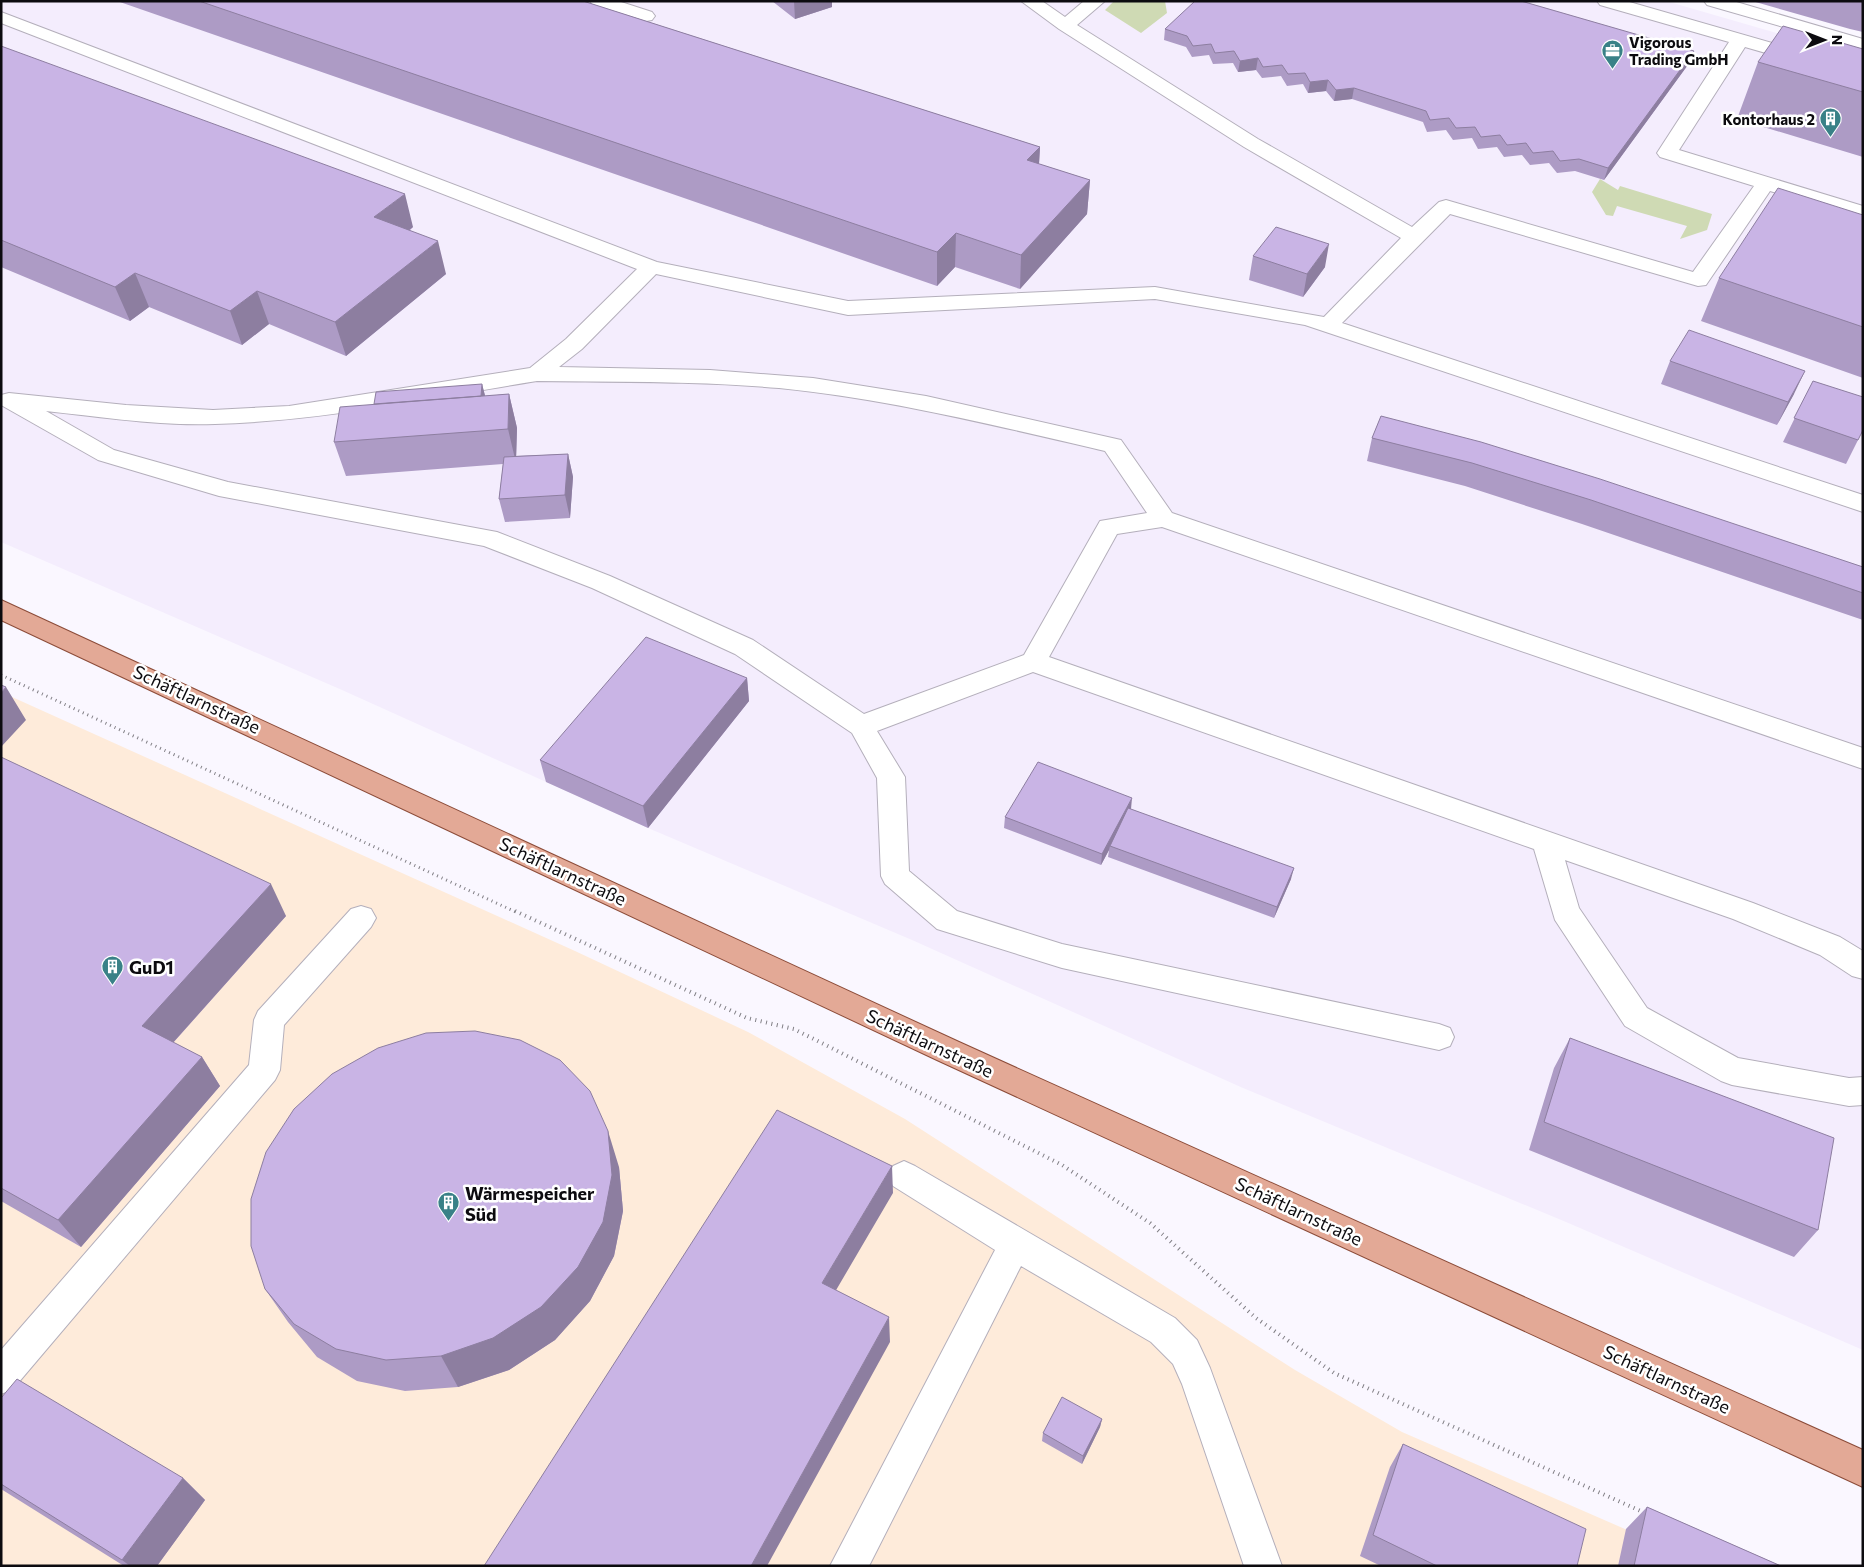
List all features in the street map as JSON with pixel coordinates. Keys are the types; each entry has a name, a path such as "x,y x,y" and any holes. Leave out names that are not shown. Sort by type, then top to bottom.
{"main road":[{"name":"Schäftlarnstraße","path":"1,609 948,1051 1863,1469"}],"street":[{"path":"599,1 646,16"},
{"path":"1030,1 1251,143 1414,237"},
{"path":"1065,25 1096,1"},
{"path":"1606,1 1863,75"},
{"path":"1713,1 1863,45"},
{"path":"1,17 651,267 848,308 1155,293 1309,318 1863,504"},
{"path":"1740,40 1667,153 1863,213"},
{"path":"1328,325 1346,304 1446,206 1698,280 1766,183"},
{"path":"537,374 574,344 651,267"},
{"path":"5,398 126,412 213,417 288,412 537,374 711,378 810,385 912,399 1113,445 1163,518"},
{"path":"5,398 106,455 208,485 367,517 488,538 601,582 744,647 860,726 891,776 895,876 947,920 1062,956 1439,1037"},
{"path":"1033,662 1109,528 1163,518 1863,759"},
{"path":"860,726 1033,662 1743,911 1830,946 1863,967"},
{"path":"1546,842 1565,912 1636,1016 1732,1071 1849,1092 1863,1091"},
{"path":"1,1377 264,1070 269,1020 361,918"},
{"path":"904,1176 1015,1244 1163,1330 1185,1352 1198,1380 1263,1566"},
{"path":"849,1566 1015,1244"}],"path":[{"path":"1,675 747,1018 794,1029 1062,1165 1150,1222 1256,1318 1334,1373 1653,1516"}],"shaded area":[{"path":"1,1 1666,1 1863,58 1863,1350 1566,1222 1243,1088 912,940 648,828 342,690 1,542"},
{"path":"1,692 575,951 748,1032 905,1119 1295,1370 1402,1432 1710,1566 1,1566"}],"green space":[{"path":"1114,1 1165,1 1167,13 1141,33 1105,10"},
{"path":"1600,179 1618,190 1620,186 1712,214 1707,230 1680,239 1687,226 1617,206 1613,216 1606,215 1592,192"}],"building":[{"path":"199,1 583,1 1040,147 1027,160 1090,180 1021,255 956,233 937,252"},
{"path":"1195,1 1521,1 1694,51 1608,168 1579,159 1560,161 1553,151 1533,153 1526,143 1507,145 1500,135 1481,137 1475,127 1456,128 1449,118 1430,120 1426,111 1354,88 1336,90 1328,80 1310,82 1305,73 1288,74 1282,65 1263,67 1258,58 1240,61 1234,51 1215,53 1211,44 1193,46 1187,36 1165,29"},
{"path":"1783,26 1863,49 1863,92 1758,62"},
{"path":"1,46 405,194 374,217 438,241 335,322 257,291 230,311 135,273 115,287 1,240"},
{"path":"1778,188 1863,215 1863,327 1719,278"},
{"path":"1276,227 1329,244 1307,274 1253,256"},
{"path":"1689,330 1805,371 1788,402 1670,361"},
{"path":"1813,381 1863,397 1863,430 1858,440 1794,418"},
{"path":"482,384 481,396 374,404 376,392"},
{"path":"509,394 508,429 334,442 340,407"},
{"path":"1381,416 1481,442 1600,479 1863,567 1863,593 1591,500 1472,463 1372,438"},
{"path":"568,454 565,495 499,499 504,457"},
{"path":"646,637 747,678 643,806 540,760"},
{"path":"1,685 6,687 1,693"},
{"name":"GuD1","path":"1,757 271,884 142,1026 202,1057 58,1220 1,1188"},
{"path":"1038,762 1132,798 1102,854 1005,817"},
{"path":"1128,808 1294,868 1277,907 1110,846"},
{"name":"Wärmespeicher Süd","path":"475,1031 520,1040 560,1060 590,1091 608,1131 612,1175 603,1222 578,1267 541,1307 493,1338 441,1356 386,1360 336,1349 294,1324 265,1289 251,1246 251,1199 266,1152 294,1109 332,1074 378,1048 426,1033"},
{"path":"1570,1038 1834,1138 1818,1230 1544,1122"},
{"path":"777,1110 892,1166 822,1283 889,1317 751,1566 484,1566"},
{"path":"17,1379 183,1478 122,1560 1,1484 1,1398"},
{"path":"1062,1397 1102,1419 1083,1456 1043,1433"},
{"path":"1403,1444 1586,1529 1577,1566 1437,1566 1373,1535"},
{"path":"1647,1507 1781,1566 1634,1566"}],"place":[{"name":"Vigorous Trading GmbH","path":"1613,70"},
{"name":"Kontorhaus 2","path":"1831,138"},
{"name":"GuD1","path":"113,986"},
{"name":"Wärmespeicher Süd","path":"449,1222"}]}
